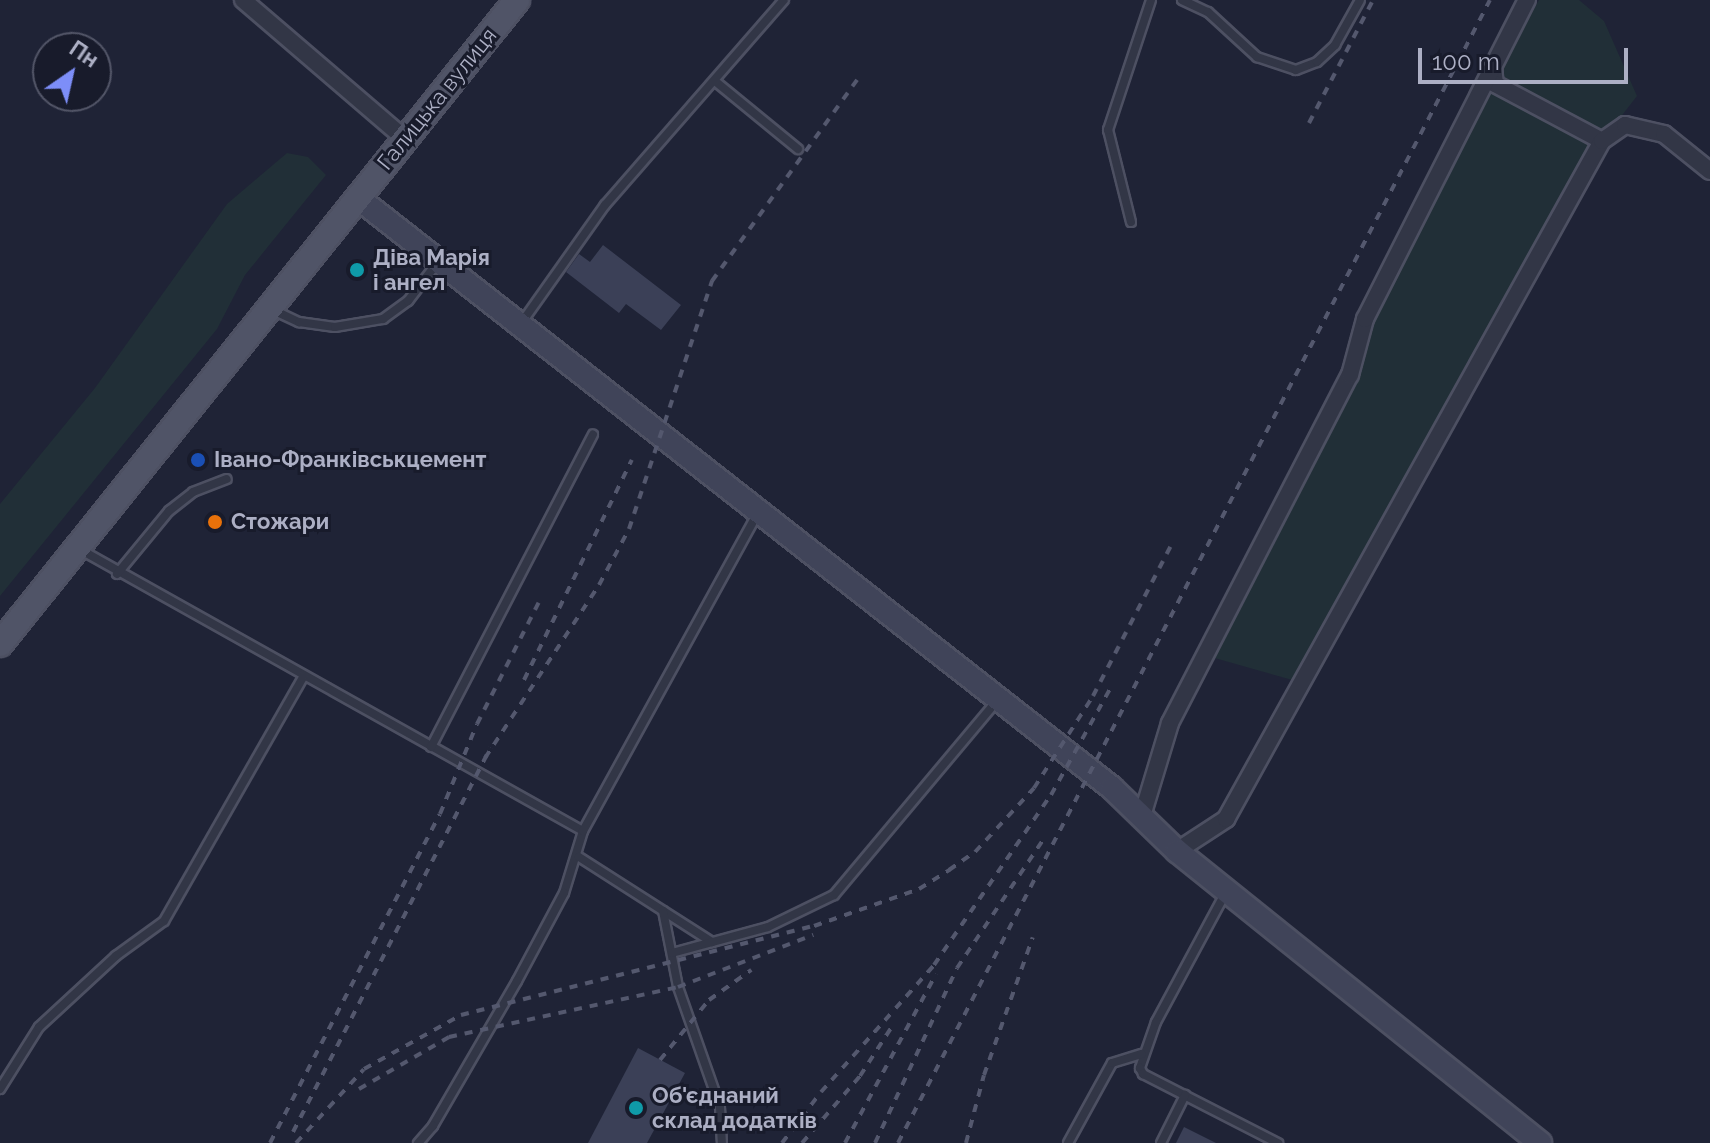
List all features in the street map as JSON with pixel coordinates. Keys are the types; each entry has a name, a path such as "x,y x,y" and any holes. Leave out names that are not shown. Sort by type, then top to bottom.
{"main road":[{"name":"Галицька вулиця","path":"0,644 517,0"}],"street":[{"path":"243,0 405,139"},
{"path":"1142,816 1170,723 1350,375 1365,319 1527,0"},
{"path":"1493,66 1495,84 1602,141"},
{"path":"1177,851 1226,819 1602,141 1625,125 1664,134 1710,171"},
{"path":"358,198 1142,816 1177,851 1540,1143"}],"lane":[{"path":"520,325 605,205 716,82 784,0"},
{"path":"1131,222 1108,130 1151,0"},
{"path":"1182,0 1208,12 1257,57 1296,70 1317,62 1335,45 1360,0"},
{"path":"716,82 798,149"},
{"path":"270,309 299,322 335,327 383,319 408,301 439,261"},
{"path":"431,747 593,435"},
{"path":"117,574 169,511 193,492 227,479"},
{"path":"418,1143 433,1126 517,981 579,857 583,831 757,514"},
{"path":"77,547 117,574 583,831"},
{"path":"0,1089 39,1027 116,956 164,921 303,677"},
{"path":"672,953 768,927 834,895 996,702"},
{"path":"579,857 712,942"},
{"path":"1226,891 1142,1054 1143,1074 1278,1143"},
{"path":"663,911 689,1021 720,1107 722,1143"},
{"path":"1068,1143 1112,1063 1142,1054"},
{"path":"1161,1143 1185,1095"}],"shaded area":[{"path":"1539,0 1579,0 1604,21 1637,96 1602,141 1303,683 1204,655 1350,375 1365,319"},
{"path":"287,153 308,157 326,175 245,275 217,329 0,596 0,504 95,388 227,204"}],"building":[{"path":"603,245 681,305 661,330 626,304 619,313 566,272 579,254 590,262"},
{"name":"Об'єднаний склад додатків","path":"638,1048 685,1073 647,1143 588,1143"},
{"path":"1184,1127 1216,1143 1176,1143"}],"railway":[{"path":"1309,123 1373,0"},
{"path":"898,1143 1490,0"},
{"path":"485,758 599,585 629,529 712,281 857,80"},
{"path":"524,680 632,460"},
{"path":"296,1143 364,1069 461,1015 814,926 919,889 949,870 975,852 1034,788 1093,696 1174,540"},
{"path":"270,1143 440,814 477,724 540,600"},
{"path":"782,1143 821,1092 934,965 1051,795 1111,687"},
{"path":"293,1132 490,748"},
{"path":"875,1143 957,968 1043,840"},
{"path":"359,1089 449,1037 678,987 813,935"},
{"path":"966,1143 984,1075 1033,937"},
{"path":"660,1060 709,1000 751,970"},
{"path":"845,1143 936,974"},
{"path":"802,1143 860,1076 891,1028"}],"place":[{"name":"Діва Марія і ангел","path":"357,270"},
{"name":"Івано-Франківськцемент","path":"198,460"},
{"name":"Стожари","path":"215,522"},
{"name":"Об'єднаний склад додатків","path":"636,1108"}]}
